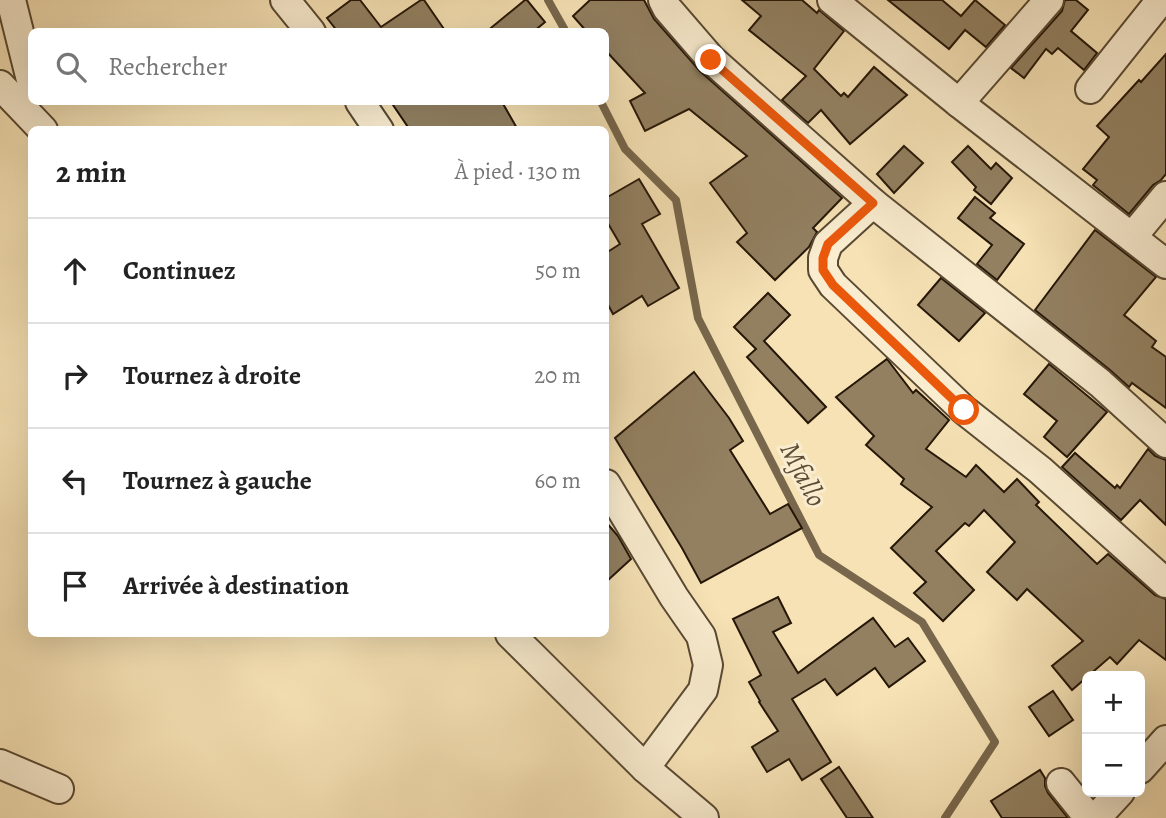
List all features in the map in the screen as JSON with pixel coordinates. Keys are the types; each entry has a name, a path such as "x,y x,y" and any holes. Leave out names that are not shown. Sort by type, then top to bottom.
{"street":[{"path":"11,0 28,68"},
{"path":"285,0 308,28"},
{"path":"663,0 711,60 873,203 1100,383 1166,443"},
{"path":"832,0 1084,202 1166,264"},
{"path":"959,103 1049,0"},
{"path":"1090,89 1161,0"},
{"path":"0,85 40,126"},
{"path":"37,105 42,126"},
{"path":"362,105 376,126"},
{"path":"1132,237 1166,196"},
{"path":"873,203 828,244 823,258 823,270 833,285 964,410 1040,470 1166,583"},
{"path":"609,489 674,597 701,636 708,665 703,690 645,768"},
{"path":"513,637 645,768 704,818"},
{"path":"1145,763 1166,740"},
{"path":"0,764 59,789"},
{"path":"1061,783 1089,818"},
{"path":"1096,818 1115,797"}],"building":[{"path":"351,0 360,0 381,27 424,0 443,28 335,28 327,18"},
{"path":"525,0 545,22 538,28 491,28"},
{"path":"590,0 644,0 654,19 700,71 842,198 813,228 817,232 809,247 775,280 737,242 747,233 710,183 747,156 689,109 645,131 630,101 645,93 609,54 609,28 584,28 573,16"},
{"path":"742,0 802,0 844,31 814,69 841,96 844,93 848,97 874,67 907,95 850,144 821,110 808,123 782,100 806,76 749,30 761,16"},
{"path":"888,0 942,0 961,16 975,0 1005,25 986,47 965,30 949,49"},
{"path":"1065,0 1076,0 1088,10 1071,31 1097,53 1084,70 1058,48 1052,54 1046,49 1024,78 1011,68 1062,11"},
{"path":"1166,54 1166,174 1129,214 1093,185 1097,180 1083,169 1109,137 1097,126"},
{"path":"393,105 504,105 516,126 407,126"},
{"path":"904,146 923,163 894,193 877,174"},
{"path":"968,146 991,169 996,163 1012,178 991,204 974,190 976,187 952,162"},
{"path":"639,179 660,214 642,224 679,288 648,306 642,296 613,314 609,307 609,251 620,244 609,225 609,196"},
{"path":"975,197 995,213 990,218 1024,244 997,280 977,264 992,245 958,218"},
{"path":"1095,230 1156,277 1124,315 1156,341 1152,347 1166,357 1166,408 1132,383 1129,387 1035,310"},
{"path":"941,278 985,313 959,341 918,305"},
{"path":"768,293 790,315 764,341 826,407 808,423 747,357 756,349 734,327"},
{"path":"887,359 913,393 916,390 949,420 926,449 966,477 976,465 1004,492 1017,479 1039,502 1036,505 1097,564 1108,554 1155,595 1166,599 1166,660 1139,640 1117,664 1110,657 1094,671 1082,671 1082,681 1072,690 1052,666 1083,641 1027,589 1017,600 987,572 1015,542 984,510 969,526 965,523 936,551 974,590 943,621 914,593 926,582 891,548 932,507 901,484 904,479 866,445 874,436 836,397"},
{"path":"1049,364 1107,412 1067,457 1044,437 1057,421 1024,394"},
{"path":"694,372 743,441 730,450 770,514 788,504 802,528 701,583 615,438"},
{"path":"1148,449 1155,456 1166,460 1166,525 1140,500 1121,520 1062,467 1075,453 1115,488 1117,485 1120,488"},
{"path":"609,526 618,536 631,559 609,579"},
{"path":"778,597 791,623 773,632 798,673 873,618 895,647 908,638 925,661 889,687 875,668 837,695 825,679 792,699 831,762 802,780 789,759 767,772 752,747 778,731 749,682 761,675 733,619"},
{"path":"1053,691 1073,720 1049,736 1029,707"},
{"path":"839,767 873,818 847,818 821,779"},
{"path":"1040,770 1048,793 1068,818 1002,818 991,801"}],"waterway":[{"name":"Mfallo","path":"548,0 564,28"},
{"name":"Mfallo","path":"603,105 625,149 676,200 698,318 819,555 922,622 995,742 945,818"}],"route":[{"path":"711,60 873,203 828,244 823,258 823,270 833,285 964,410"}]}
